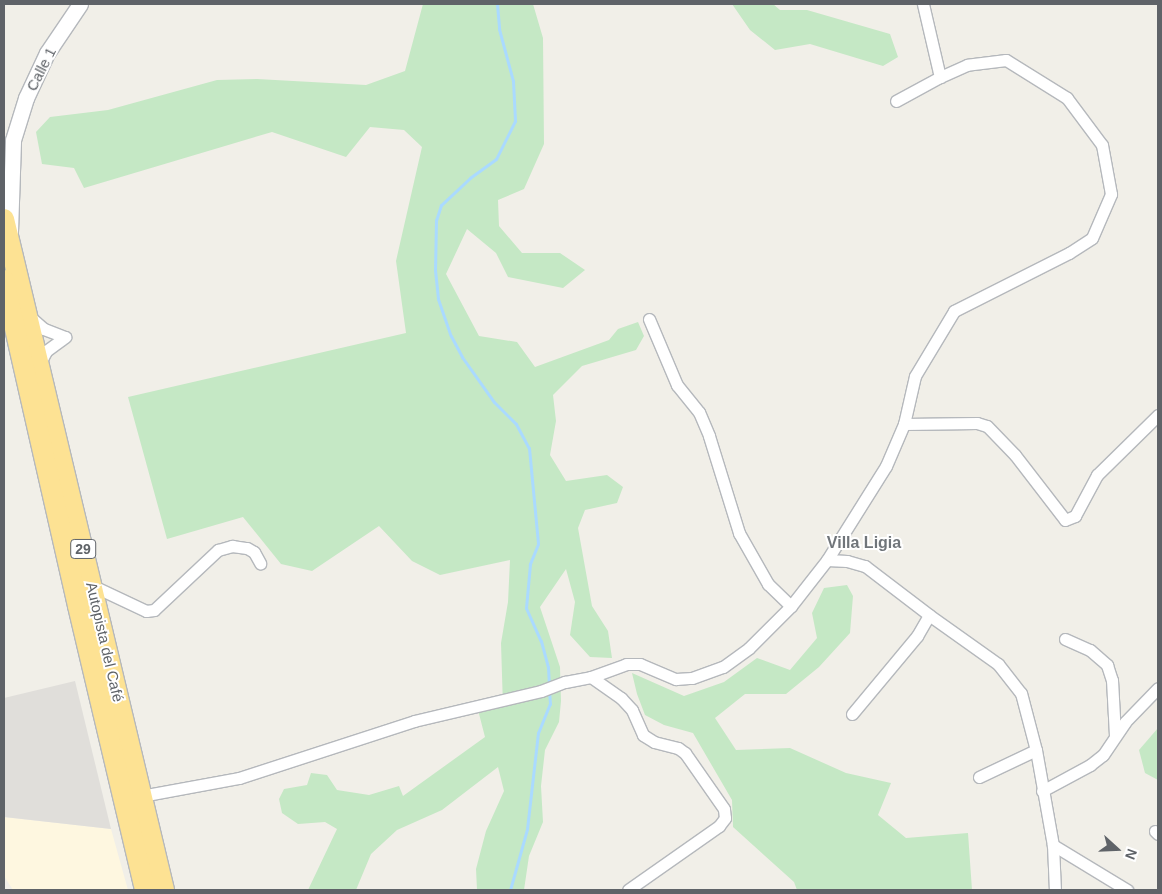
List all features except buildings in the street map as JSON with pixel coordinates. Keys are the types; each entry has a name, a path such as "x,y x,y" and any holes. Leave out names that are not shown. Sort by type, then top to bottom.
{"highway":[{"name":"Autopista del Café","path":"4,219 164,890"},
{"name":"Autopista del Café","path":"4,280 78,606 146,890"}],"street":[{"name":"Calle 1","path":"10,243 8,142 47,53 80,4"},
{"path":"923,4 940,77"},
{"path":"141,796 239,778 414,721 541,691 565,682 591,677 626,664 640,664 676,679 692,678 723,667 749,648 791,606 827,560 886,466 904,424 915,376 954,311 1053,262 1092,238 1111,194 1102,145 1067,98 1006,60 967,66 940,77 896,101"},
{"path":"28,315 44,329 65,337 50,346 40,365"},
{"path":"649,319 677,385 699,412 709,436 739,533 768,584 791,606"},
{"path":"904,424 977,423 988,426 1015,455 1065,520 1075,516 1097,475 1158,416"},
{"path":"91,585 146,611 154,610 218,550 232,546 247,548 254,552 260,563"},
{"path":"827,560 847,561 866,566 929,615 998,664 1021,693 1036,750 1053,845 1055,890"},
{"path":"852,714 917,636 929,615"},
{"path":"1065,639 1090,650 1107,665 1112,680 1115,736"},
{"path":"591,677 621,698 632,710 643,734 654,742 678,748 685,753 724,809 725,818 719,826 628,890"},
{"path":"1042,791 1090,765 1103,755 1115,736 1158,688"},
{"path":"979,777 1036,750"},
{"path":"1053,845 1127,890"}],"shaded area":[{"path":"75,681 111,829 4,817 4,698"},
{"path":"4,817 111,829 128,890 13,890 4,876"}],"green space":[{"path":"423,4 533,4 543,38 544,144 524,189 498,200 499,226 522,253 560,253 585,270 563,288 508,277 496,253 467,229 446,274 479,336 517,342 535,367 609,340 618,329 638,322 644,336 636,350 582,366 553,395 556,421 550,455 566,481 607,475 623,487 617,503 585,510 578,528 592,606 608,631 612,658 590,657 570,635 575,602 566,569 540,607 560,667 561,701 559,722 545,750 541,786 543,822 529,856 524,890 477,890 476,869 486,831 504,791 498,767 442,810 397,830 371,854 356,890 308,890 337,829 325,822 298,824 282,813 279,799 284,789 307,785 311,773 327,775 337,790 369,795 399,786 403,796 485,737 478,710 503,707 501,643 508,602 510,560 440,575 412,561 379,526 312,571 281,564 243,517 167,539 128,397 406,333 396,261 422,147 404,130 370,127 346,157 272,132 84,188 74,168 42,164 36,132 50,117 108,110 217,80 257,79 366,85 405,71"},
{"path":"732,4 773,4 780,10 807,10 890,34 898,57 883,66 810,44 775,50 750,30"},
{"path":"847,585 853,596 850,633 819,667 786,694 745,694 715,718 736,750 790,748 846,773 891,783 878,815 906,838 968,833 972,890 797,890 794,882 733,827 732,800 693,733 664,725 645,715 632,673 684,696 724,682 757,658 790,670 817,638 812,613 824,588"},
{"path":"1158,728 1158,780 1145,773 1139,750"}],"waterway":[{"path":"497,4 499,29 513,81 515,121 496,159 470,178 441,205 436,220 435,270 438,299 451,336 462,357 494,402 516,424 529,448 538,544 530,564 526,608 541,641 548,667 549,685"},
{"path":"510,890 527,829 538,733 550,704 549,691"}],"district":[{"name":"Villa Ligia","path":"864,543"}]}
